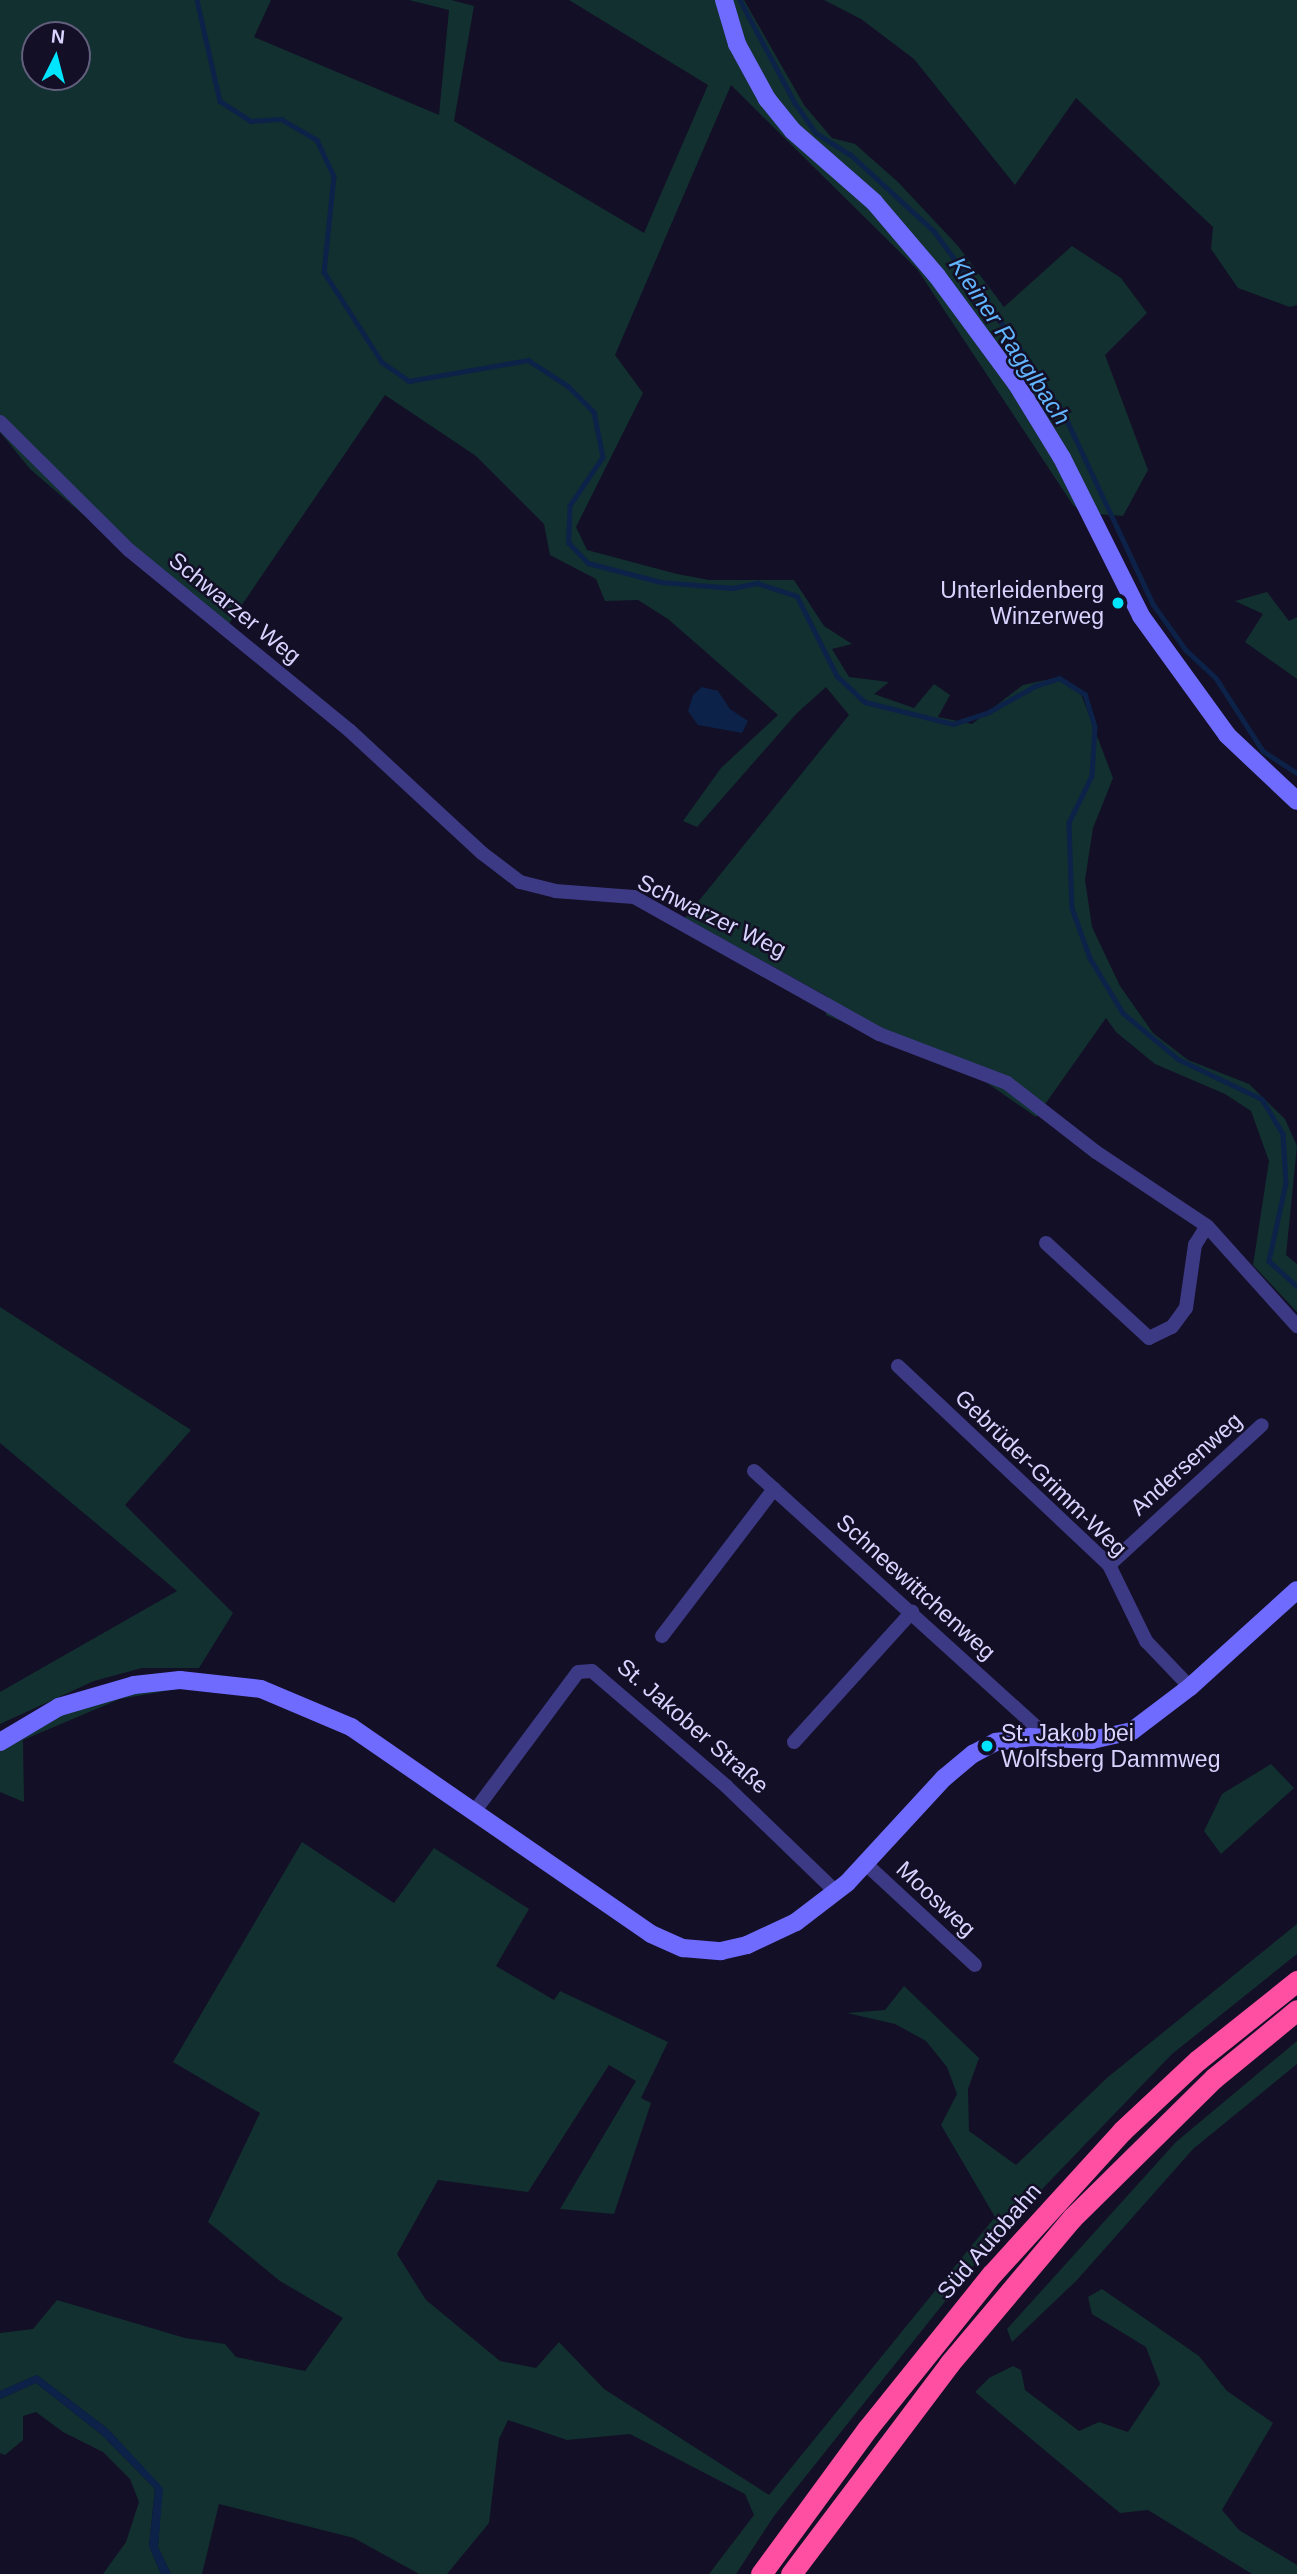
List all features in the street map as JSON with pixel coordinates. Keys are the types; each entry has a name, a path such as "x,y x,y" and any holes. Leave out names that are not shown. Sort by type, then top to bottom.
{"highway":[{"name":"Süd Autobahn","path":"761,2574 869,2428 992,2274 1122,2131 1198,2060 1297,1981"},
{"name":"Süd Autobahn","path":"791,2574 949,2364 1072,2218 1214,2078 1297,2010"}],"main road":[{"path":"724,0 737,44 767,99 793,131 874,202 937,276 1016,383 1062,458 1141,617 1227,735 1297,801"},
{"path":"0,1742 59,1707 134,1685 180,1680 261,1689 351,1727 651,1934 683,1948 721,1951 747,1945 796,1922 836,1892 867,1865 944,1778 973,1754 996,1742 1047,1737 1092,1740 1132,1731 1191,1687 1297,1590"}],"street":[{"name":"Schwarzer Weg","path":"0,422 129,550 349,730 482,853 520,882 555,891 634,897 879,1034 1007,1083 1096,1152 1207,1226 1297,1326"},
{"path":"1046,1243 1149,1338 1171,1326 1186,1308 1195,1245 1207,1226"},
{"name":"Gebrüder-Grimm-Weg","path":"898,1366 1109,1564 1146,1641 1191,1687"},
{"name":"Andersenweg","path":"1109,1564 1262,1425"},
{"name":"Schneewittchenweg","path":"754,1471 1047,1737"},
{"path":"662,1636 774,1489"},
{"path":"794,1742 912,1612"},
{"name":"St. Jakober Straße","path":"474,1812 578,1672 592,1671 726,1786 836,1892"},
{"name":"Moosweg","path":"867,1865 975,1965"}],"green space":[{"path":"0,0 271,0 254,37 439,115 449,10 409,0 451,0 474,6 454,121 644,233 708,85 569,0 744,0 804,105 832,138 855,144 898,182 958,246 1004,307 1072,246 1121,278 1147,313 1105,355 1148,470 1123,516 1083,513 1073,505 917,269 731,85 615,355 643,393 576,527 587,550 677,574 709,580 794,580 824,626 852,644 832,649 849,677 889,682 874,694 914,708 934,684 950,695 938,717 972,724 1023,685 1055,678 1081,694 1113,778 1093,828 1085,880 1092,927 1120,986 1153,1033 1188,1060 1249,1084 1285,1119 1297,1146 1286,1255 1297,1264 1297,1312 1253,1265 1269,1161 1251,1111 1225,1094 1155,1064 1116,1032 1106,1018 1036,1117 980,1078 826,1015 828,997 685,918 849,715 826,687 797,713 697,827 683,821 721,768 778,715 668,619 638,600 605,601 596,579 550,555 544,524 476,456 385,395 222,634 30,469 0,432"},
{"path":"824,0 1297,0 1297,305 1290,307 1238,288 1211,249 1213,227 1076,98 1015,185 914,59 861,19"},
{"path":"1267,592 1289,621 1297,617 1297,679 1245,642 1263,614 1235,601"},
{"path":"0,1307 191,1430 125,1505 233,1613 199,1668 142,1668 94,1681 0,1724 0,1692 177,1591 0,1443"},
{"path":"188,1687 120,1699 23,1740 24,1802 0,1792 0,1749 70,1708 115,1694"},
{"path":"1271,1764 1294,1788 1221,1854 1204,1831 1222,1794"},
{"path":"302,1842 394,1903 434,1848 529,1909 496,1966 554,2000 560,1991 668,2042 641,2098 651,2103 614,2214 560,2209 636,2081 609,2065 528,2192 438,2180 397,2254 426,2300 500,2361 536,2368 559,2342 604,2389 769,2495 995,2217 941,2125 957,2094 947,2067 926,2041 895,2024 847,2013 885,2010 904,1986 979,2058 968,2089 969,2131 1016,2165 1108,2077 1297,1924 1297,1954 1172,2054 998,2235 774,2516 736,2574 709,2574 754,2515 745,2494 630,2434 567,2440 508,2420 499,2439 489,2523 447,2574 419,2574 354,2538 219,2504 202,2574 171,2574 158,2547 162,2488 108,2429 37,2375 0,2391 0,2333 33,2329 57,2300 185,2338 225,2344 236,2357 305,2371 343,2318 280,2281 208,2222 260,2113 173,2062"},
{"path":"1297,2041 1297,2064 1193,2149 1077,2280 1012,2342 1007,2329 1176,2142"},
{"path":"1102,2289 1199,2356 1227,2391 1273,2423 1222,2510 1239,2530 1297,2565 1297,2574 1252,2574 1148,2510 1120,2513 975,2392 989,2378 1013,2366 1021,2370 1025,2390 1079,2431 1099,2422 1128,2432 1160,2384 1146,2347 1092,2314 1088,2297"},
{"path":"36,2383 102,2435 155,2489 149,2546 161,2574 103,2574 126,2542 139,2502 130,2479 103,2452 63,2432 36,2412 23,2416 23,2440 5,2455 0,2453 0,2399"}],"water":[{"path":"702,687 718,691 730,709 748,721 742,733 698,725 688,711 693,695"},
{"path":"37,2375 108,2429 163,2488 158,2547 171,2574 161,2574 149,2546 155,2489 102,2435 36,2383 0,2399 0,2391"}],"waterway":[{"path":"197,0 220,101 251,121 281,119 317,140 334,176 324,272 382,362 409,381 528,360 568,386 594,412 603,457 570,506 569,543 588,563 661,582 733,588 757,583 797,596 837,676 865,702 953,724 987,713 1035,686 1059,678 1085,694 1095,726 1092,776 1069,823 1072,908 1090,958 1123,1013 1178,1059 1262,1099 1283,1134 1286,1183 1269,1261 1297,1286"},
{"name":"Kleiner Ragglbach","path":"740,0 795,103 816,133 851,155 934,231 1017,344 1065,416 1153,604 1186,650 1216,678 1263,751 1297,773"}],"place":[{"name":"Unterleidenberg Winzerweg","path":"1118,603"},
{"name":"St. Jakob bei Wolfsberg Dammweg","path":"987,1746"}]}
